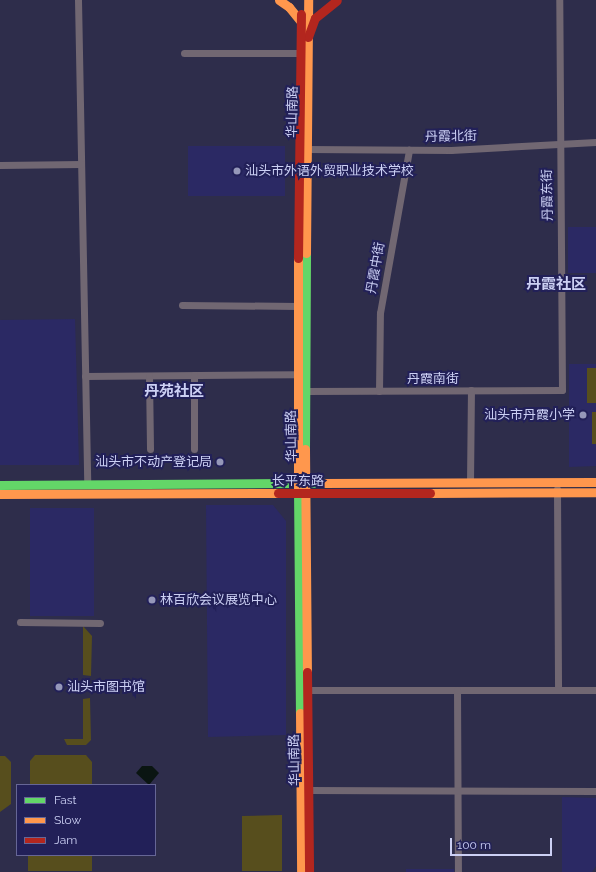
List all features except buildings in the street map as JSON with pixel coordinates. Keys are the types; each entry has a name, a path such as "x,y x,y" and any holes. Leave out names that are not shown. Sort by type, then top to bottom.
{"street":[{"path":"78,0 87,485"},
{"path":"278,0 289,7 301,22"},
{"name":"华山南路","path":"301,0 298,374 307,690 309,872"},
{"name":"华山南路","path":"301,872 302,490 305,391 308,0"},
{"path":"308,37 314,18 337,0"},
{"name":"丹霞东街","path":"559,0 562,390"},
{"path":"184,53 300,53"},
{"name":"丹霞北街","path":"306,149 451,150 596,142"},
{"name":"丹霞中街","path":"379,391 380,313 409,150"},
{"path":"0,165 81,164"},
{"path":"182,305 298,306"},
{"path":"85,376 298,374"},
{"path":"194,375 194,449"},
{"path":"149,376 150,449"},
{"path":"470,483 471,390"},
{"name":"丹霞南街","path":"305,391 562,390"},
{"name":"长平东路","path":"0,494 557,488 596,482"},
{"name":"长平东路","path":"0,485 87,485 302,490 470,483 557,488 596,492"},
{"path":"557,488 558,690"},
{"path":"20,622 100,623"},
{"path":"307,690 596,690"},
{"path":"457,690 458,872"},
{"path":"308,790 596,791"}],"shaded area":[{"name":"汕头市外语外贸职业技术学校","path":"188,146 285,146 285,196 188,196"},
{"path":"568,227 596,227 596,273 568,273"},
{"path":"75,319 79,465 0,465 0,320"},
{"name":"汕头市丹霞小学","path":"569,364 596,364 596,466 569,467"},
{"path":"587,368 596,368 596,403 587,403"},
{"path":"592,412 596,412 596,444 592,444"},
{"path":"206,505 273,505 286,521 286,735 208,737"},
{"path":"30,508 94,508 94,616 30,616"},
{"path":"83,626 92,636 91,676 83,675"},
{"path":"90,698 91,740 86,745 67,745 64,739 83,739 83,699"},
{"path":"35,755 86,755 92,762 92,784 30,784 30,761"},
{"path":"0,756 5,756 11,762 11,804 0,812"},
{"path":"142,766 152,766 159,773 150,784 148,784 136,773"},
{"path":"562,797 596,798 596,866 592,872 562,872"},
{"path":"282,815 282,871 242,871 242,816"},
{"path":"28,856 92,856 92,871 28,871"},
{"path":"406,869 454,869 454,872 406,872"}],"traffic: fast":[{"path":"305,449 306,253"},
{"path":"0,485 323,483"},
{"path":"298,487 300,713"}],"traffic: slow":[{"path":"279,0 289,7 301,22"},
{"path":"306,253 308,0"},
{"path":"298,258 298,487"},
{"path":"305,449 307,672"},
{"path":"323,483 596,482"},
{"path":"430,493 596,492"},
{"path":"0,494 278,493"},
{"path":"300,713 301,872"}],"traffic: jam":[{"path":"308,37 315,18 337,0"},
{"path":"298,258 301,14"},
{"path":"278,493 430,493"},
{"path":"307,672 309,872"}],"place":[{"name":"汕头市外语外贸职业技术学校","path":"237,171"},
{"name":"汕头市丹霞小学","path":"583,415"},
{"name":"汕头市不动产登记局","path":"220,462"},
{"name":"林百欣会议展览中心","path":"152,600"},
{"name":"汕头市图书馆","path":"59,687"}],"district":[{"name":"丹霞社区","path":"556,285"},
{"name":"丹苑社区","path":"174,392"}]}
